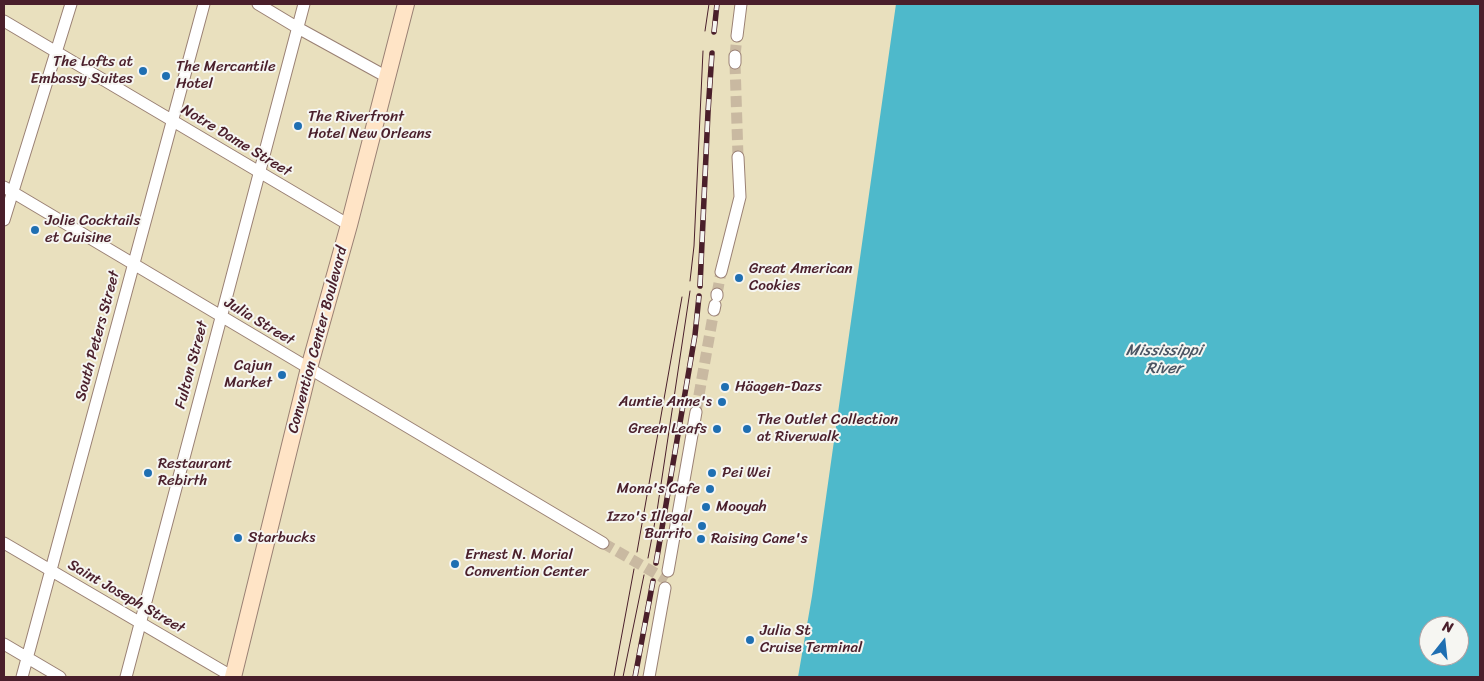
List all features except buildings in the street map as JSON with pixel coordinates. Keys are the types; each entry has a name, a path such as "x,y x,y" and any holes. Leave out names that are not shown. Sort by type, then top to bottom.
{"street":[{"path":"4,220 8,189 71,4"},
{"name":"South Peters Street","path":"22,677 204,4"},
{"path":"258,4 387,77"},
{"name":"Fulton Street","path":"126,677 304,4"},
{"name":"Convention Center Boulevard","path":"233,677 309,368 349,225 406,4"},
{"path":"737,36 741,4"},
{"name":"Notre Dame Street","path":"4,21 349,225"},
{"path":"721,272 740,197 738,157"},
{"name":"Julia Street","path":"8,189 603,543"},
{"path":"668,570 696,412"},
{"name":"Saint Joseph Street","path":"4,543 233,677"},
{"path":"649,677 665,588"},
{"path":"4,644 60,677"}],"water":[{"name":"Mississippi River","path":"896,4 1480,4 1480,677 798,677 812,596"}],"tunnel":[{"path":"735,56 737,36"},
{"path":"735,63 738,157"},
{"path":"717,294 721,272"},
{"path":"696,412 714,310"},
{"path":"603,543 667,580"}],"tram line":[{"path":"705,31 709,4"},
{"path":"690,281 694,246 703,51"},
{"path":"648,558 657,511 690,291"},
{"path":"637,552 682,297"},
{"path":"614,677 634,569"},
{"path":"623,677 644,575"}],"railway":[{"path":"714,32 717,4"},
{"path":"700,286 712,53"},
{"path":"656,563 695,335 699,296"},
{"path":"635,677 653,581"}],"place":[{"name":"The Lofts at Embassy Suites","path":"143,71"},
{"name":"The Mercantile Hotel","path":"166,76"},
{"name":"The Riverfront Hotel New Orleans","path":"298,126"},
{"name":"Jolie Cocktails et Cuisine","path":"35,230"},
{"name":"Great American Cookies","path":"739,278"},
{"name":"Cajun Market","path":"282,375"},
{"name":"Häagen-Dazs","path":"725,387"},
{"name":"Auntie Anne's","path":"722,402"},
{"name":"Green Leafs","path":"717,429"},
{"name":"The Outlet Collection at Riverwalk","path":"747,429"},
{"name":"Restaurant Rebirth","path":"148,473"},
{"name":"Pei Wei","path":"712,473"},
{"name":"Mona's Cafe","path":"710,489"},
{"name":"Mooyah","path":"706,507"},
{"name":"Izzo's Illegal Burrito","path":"702,526"},
{"name":"Starbucks","path":"238,538"},
{"name":"Raising Cane's","path":"701,539"},
{"name":"Ernest N. Morial Convention Center","path":"455,564"},
{"name":"Julia St Cruise Terminal","path":"750,640"}]}
